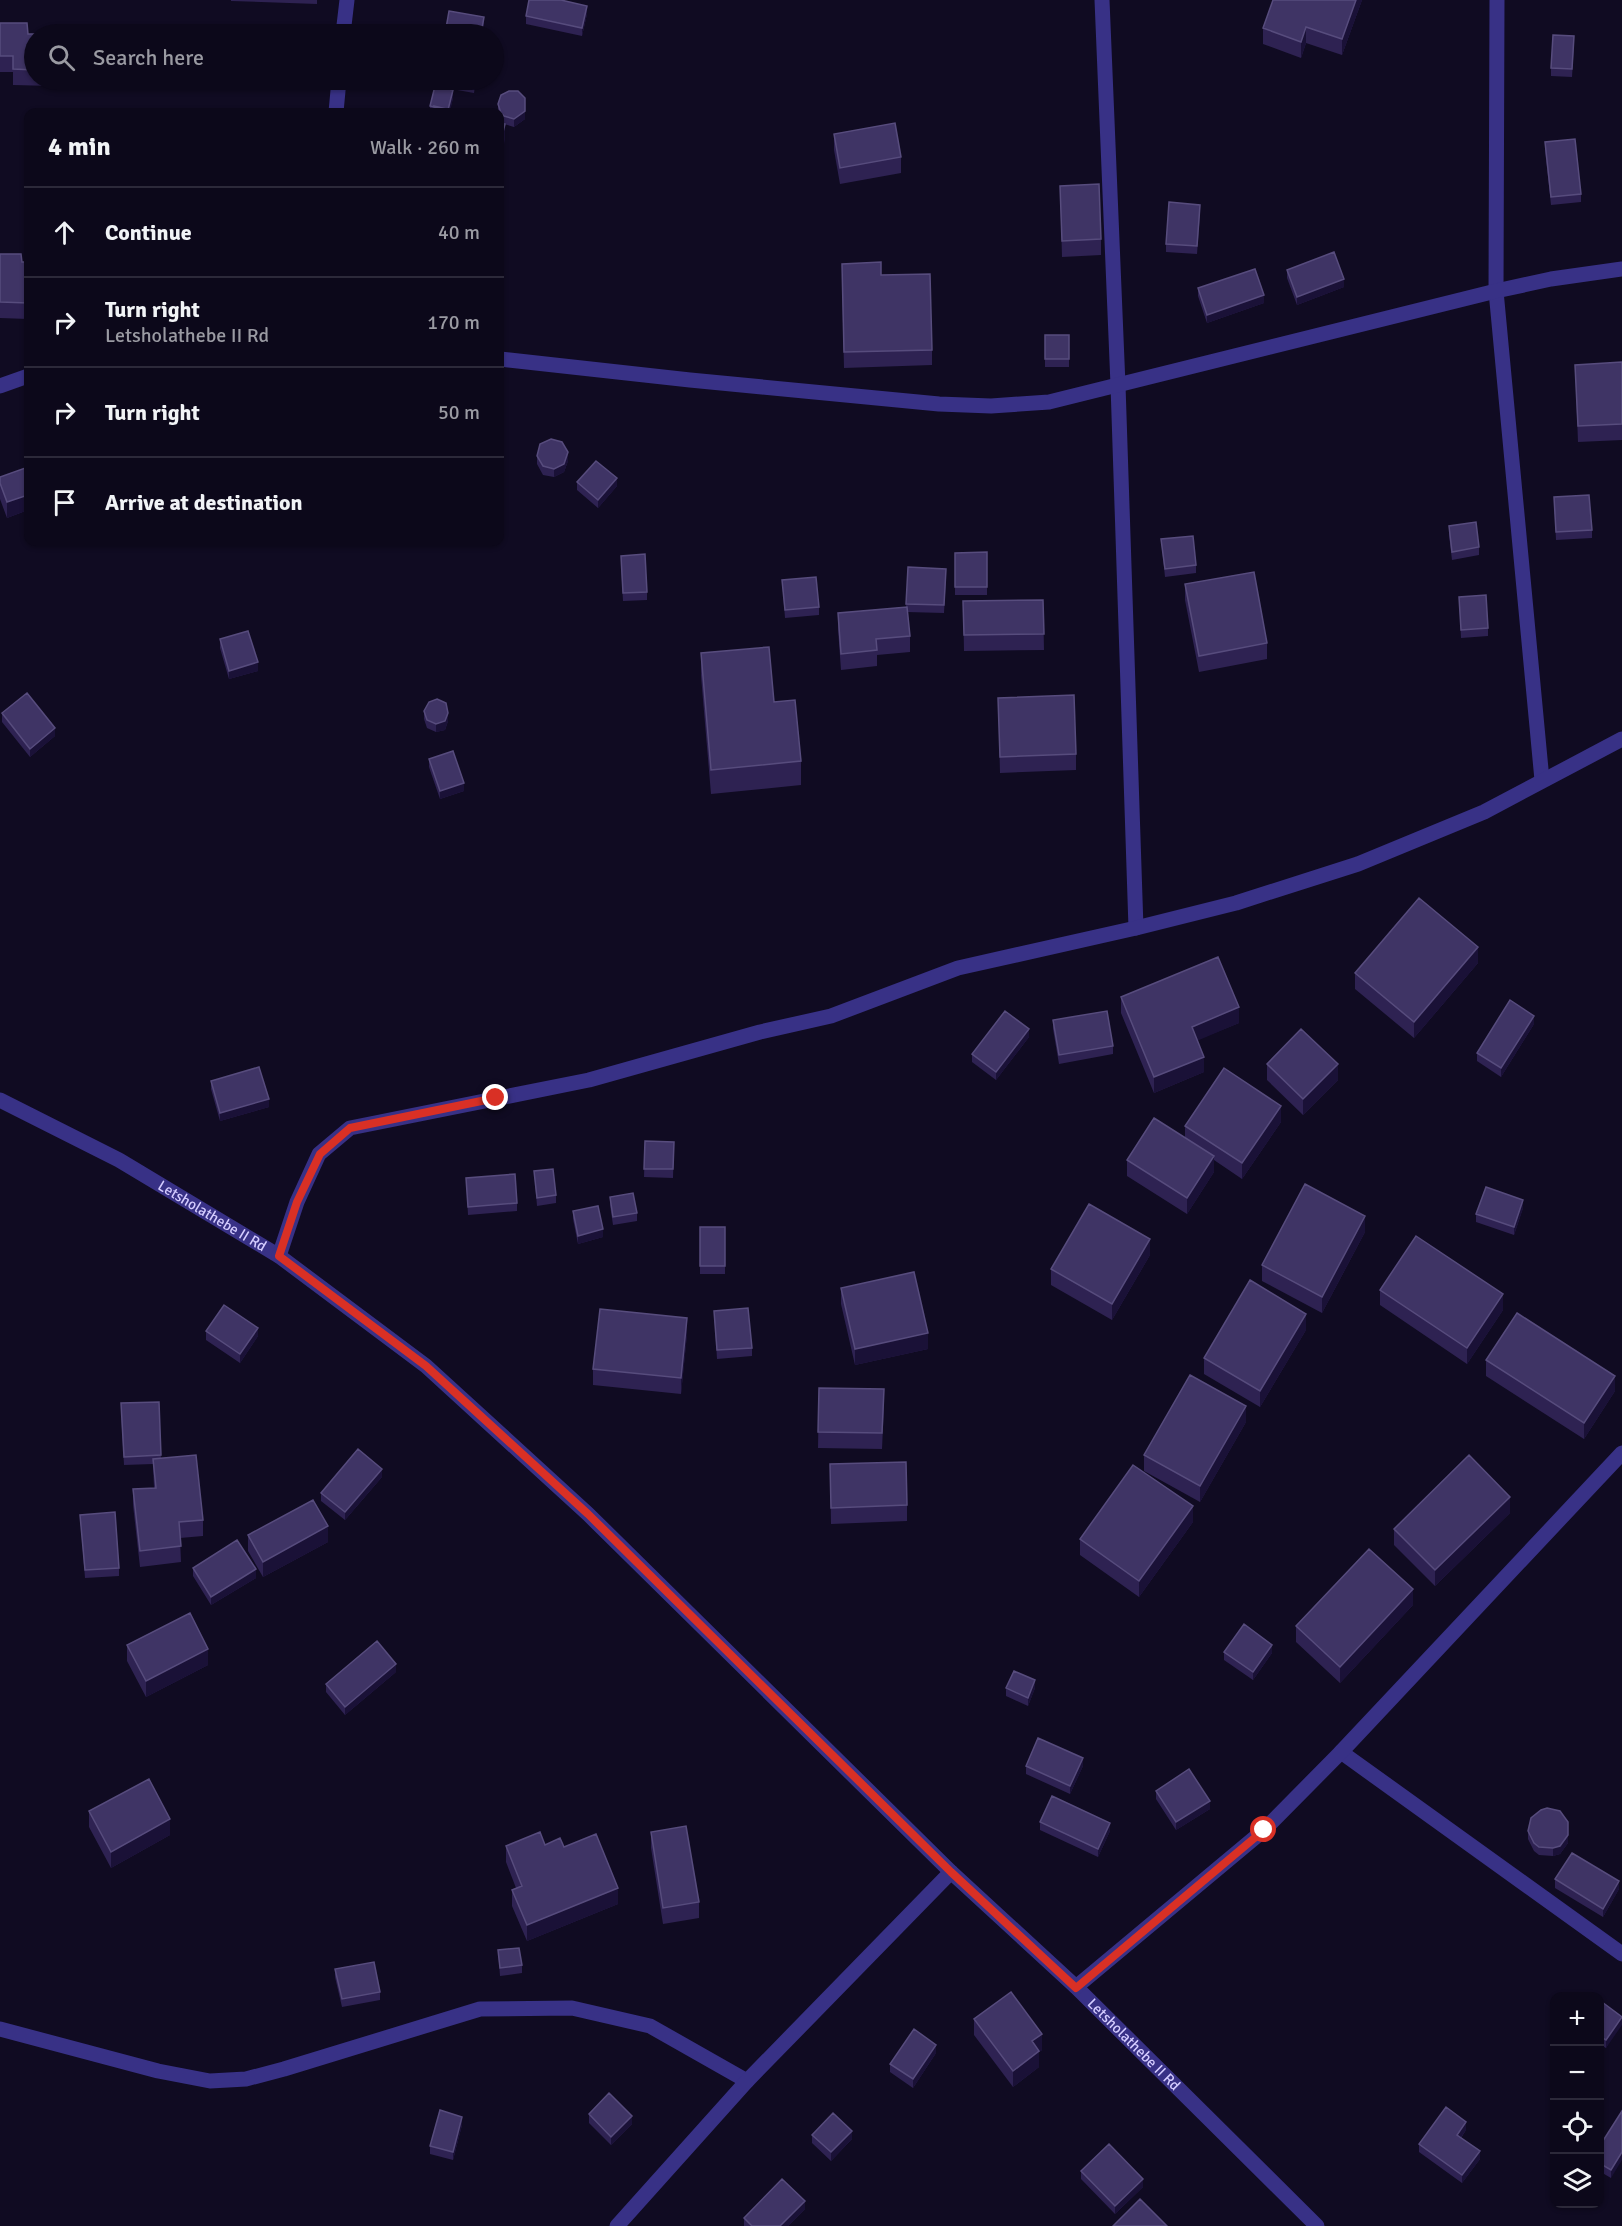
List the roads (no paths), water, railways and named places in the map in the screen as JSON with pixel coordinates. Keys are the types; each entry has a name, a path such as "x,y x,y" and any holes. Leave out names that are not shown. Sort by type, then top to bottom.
{"street":[{"path":"345,24 347,0"},
{"path":"1102,0 1118,385 1136,928"},
{"path":"1497,0 1496,291 1542,780"},
{"path":"336,108 338,90"},
{"path":"504,359 702,382 950,404 991,406 1049,402 1496,291 1551,279 1622,269"},
{"path":"0,386 24,377"},
{"path":"279,1256 297,1202 320,1154 350,1128 589,1080 760,1032 831,1016 958,968 1236,903 1358,864 1484,812 1622,739"},
{"name":"Letsholathebe II Rd","path":"0,1100 119,1160 279,1256 426,1366 588,1514 951,1872 1076,1988 1317,2226"},
{"path":"1076,1988 1264,1830 1341,1752 1622,1453"},
{"path":"1341,1752 1622,1954"},
{"path":"617,2226 747,2081 951,1872"},
{"path":"0,2029 158,2072 210,2081 246,2079 275,2072 480,2009 572,2008 650,2026 747,2081"}]}
